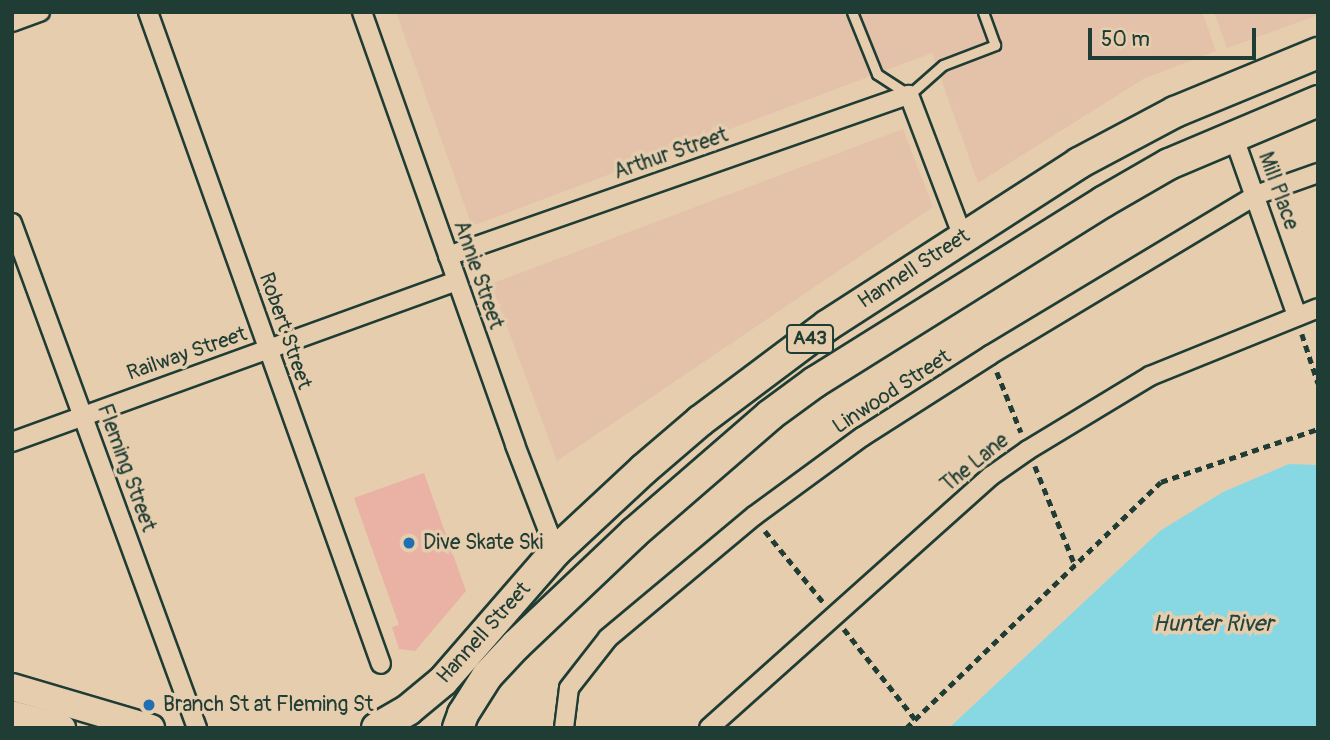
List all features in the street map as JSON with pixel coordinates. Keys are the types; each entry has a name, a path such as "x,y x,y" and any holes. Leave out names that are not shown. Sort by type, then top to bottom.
{"highway":[{"name":"Hannell Street","path":"377,728 408,710 443,681 481,641 556,551 700,421 828,325 1079,163 1175,112 1318,53"},
{"name":"Hannell Street","path":"458,728 463,714 488,676 516,645 634,533 770,415 816,382 1103,202 1169,164 1318,101"}],"main road":[{"path":"12,687 150,728"},
{"path":"12,714 62,728"}],"street":[{"path":"12,22 40,12"},
{"name":"Robert Street","path":"148,12 381,664"},
{"name":"Annie Street","path":"362,12 456,281 556,551"},
{"path":"909,95 963,237"},
{"name":"Arthur Street","path":"448,257 909,95"},
{"name":"Mill Place","path":"1233,135 1297,316"},
{"name":"Linwood Street","path":"565,728 569,688 608,638 754,516 873,429 990,355 1256,195 1318,173"},
{"name":"Fleming Street","path":"12,223 197,728"},
{"name":"Railway Street","path":"12,442 456,281"},
{"name":"The Lane","path":"709,728 991,476 1150,376 1318,308"}],"lane":[{"path":"852,12 877,74 909,95 943,65 995,45 983,12"}],"path":[{"path":"1297,316 1318,383"},
{"path":"906,728 1160,482 1318,429"}],"shaded area":[{"path":"396,12 1202,12 1216,51 1145,78 978,183 932,53 472,226"},
{"path":"1214,12 1318,12 1318,15 1227,48"},
{"path":"903,129 933,207 557,461 491,284"}],"water":[{"name":"Hunter River","path":"1289,464 1318,465 1318,728 949,728 1160,531 1223,492"}],"building":[{"name":"Dive Skate Ski","path":"424,473 466,591 415,651 399,649 392,627 399,625 354,498"}],"place":[{"name":"Dive Skate Ski","path":"409,543"},
{"name":"Branch St at Fleming St","path":"149,705"}]}
